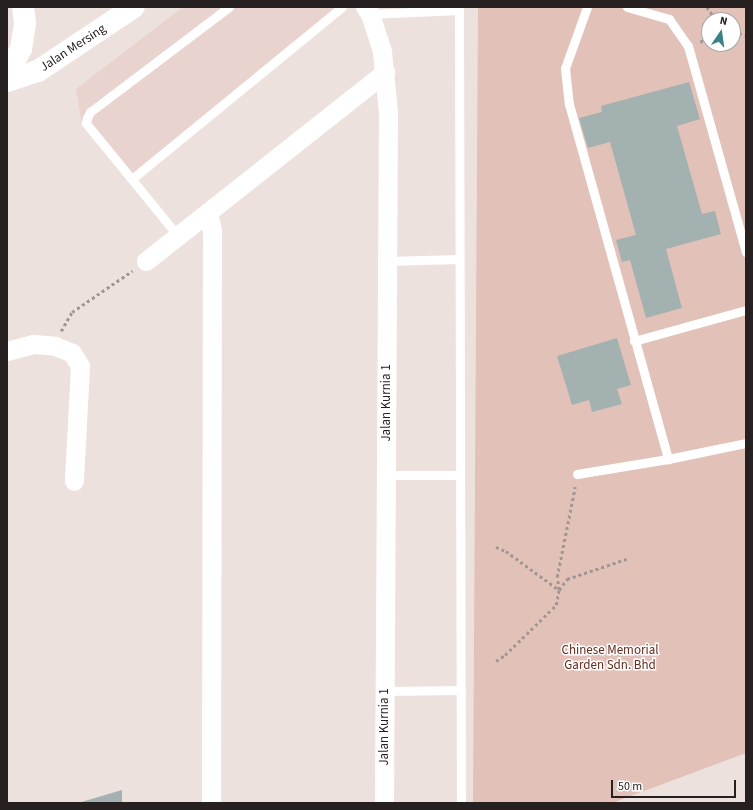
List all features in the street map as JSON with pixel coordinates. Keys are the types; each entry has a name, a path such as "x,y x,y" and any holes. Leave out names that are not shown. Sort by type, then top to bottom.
{"highway":[{"path":"7,74 21,49 25,23 23,7"},
{"name":"Jalan Mersing","path":"7,80 38,71 134,7"}],"street":[{"name":"Jalan Kurnia 1","path":"368,11 382,52 385,72 387,261 384,803"},
{"path":"146,262 385,72"},
{"path":"208,212 212,231 211,803"},
{"path":"7,352 34,344 54,346 72,353 80,366 74,481"}],"lane":[{"path":"178,236 133,178 86,123 90,112 228,7"},
{"path":"133,178 342,7"},
{"path":"587,7 566,68 569,104 668,459"},
{"path":"627,7 669,19 688,46 746,252"},
{"path":"368,11 459,8 461,803"},
{"path":"387,261 459,259"},
{"path":"634,341 746,310"},
{"path":"577,474 668,459 746,443"},
{"path":"385,475 460,475"},
{"path":"384,691 461,690"}],"path":[{"path":"54,346 72,312 146,262"},
{"path":"496,661 505,655 556,605 559,590 557,576 577,474"},
{"path":"496,547 506,551 559,590"},
{"path":"559,590 567,578 630,558"}],"shaded area":[{"path":"183,7 348,7 132,183 82,124 76,89"}],"green space":[{"name":"Chinese Memorial Garden Sdn. Bhd","path":"478,7 746,7 746,753 612,803 473,803"}],"building":[{"path":"689,82 700,119 677,126 702,214 715,211 721,234 666,249 682,308 646,318 630,260 622,262 616,240 636,235 610,142 588,148 579,118 602,112 601,106"},
{"path":"617,338 631,385 617,389 622,404 592,412 589,400 572,405 557,356"},
{"path":"122,790 122,803 78,803"}]}
